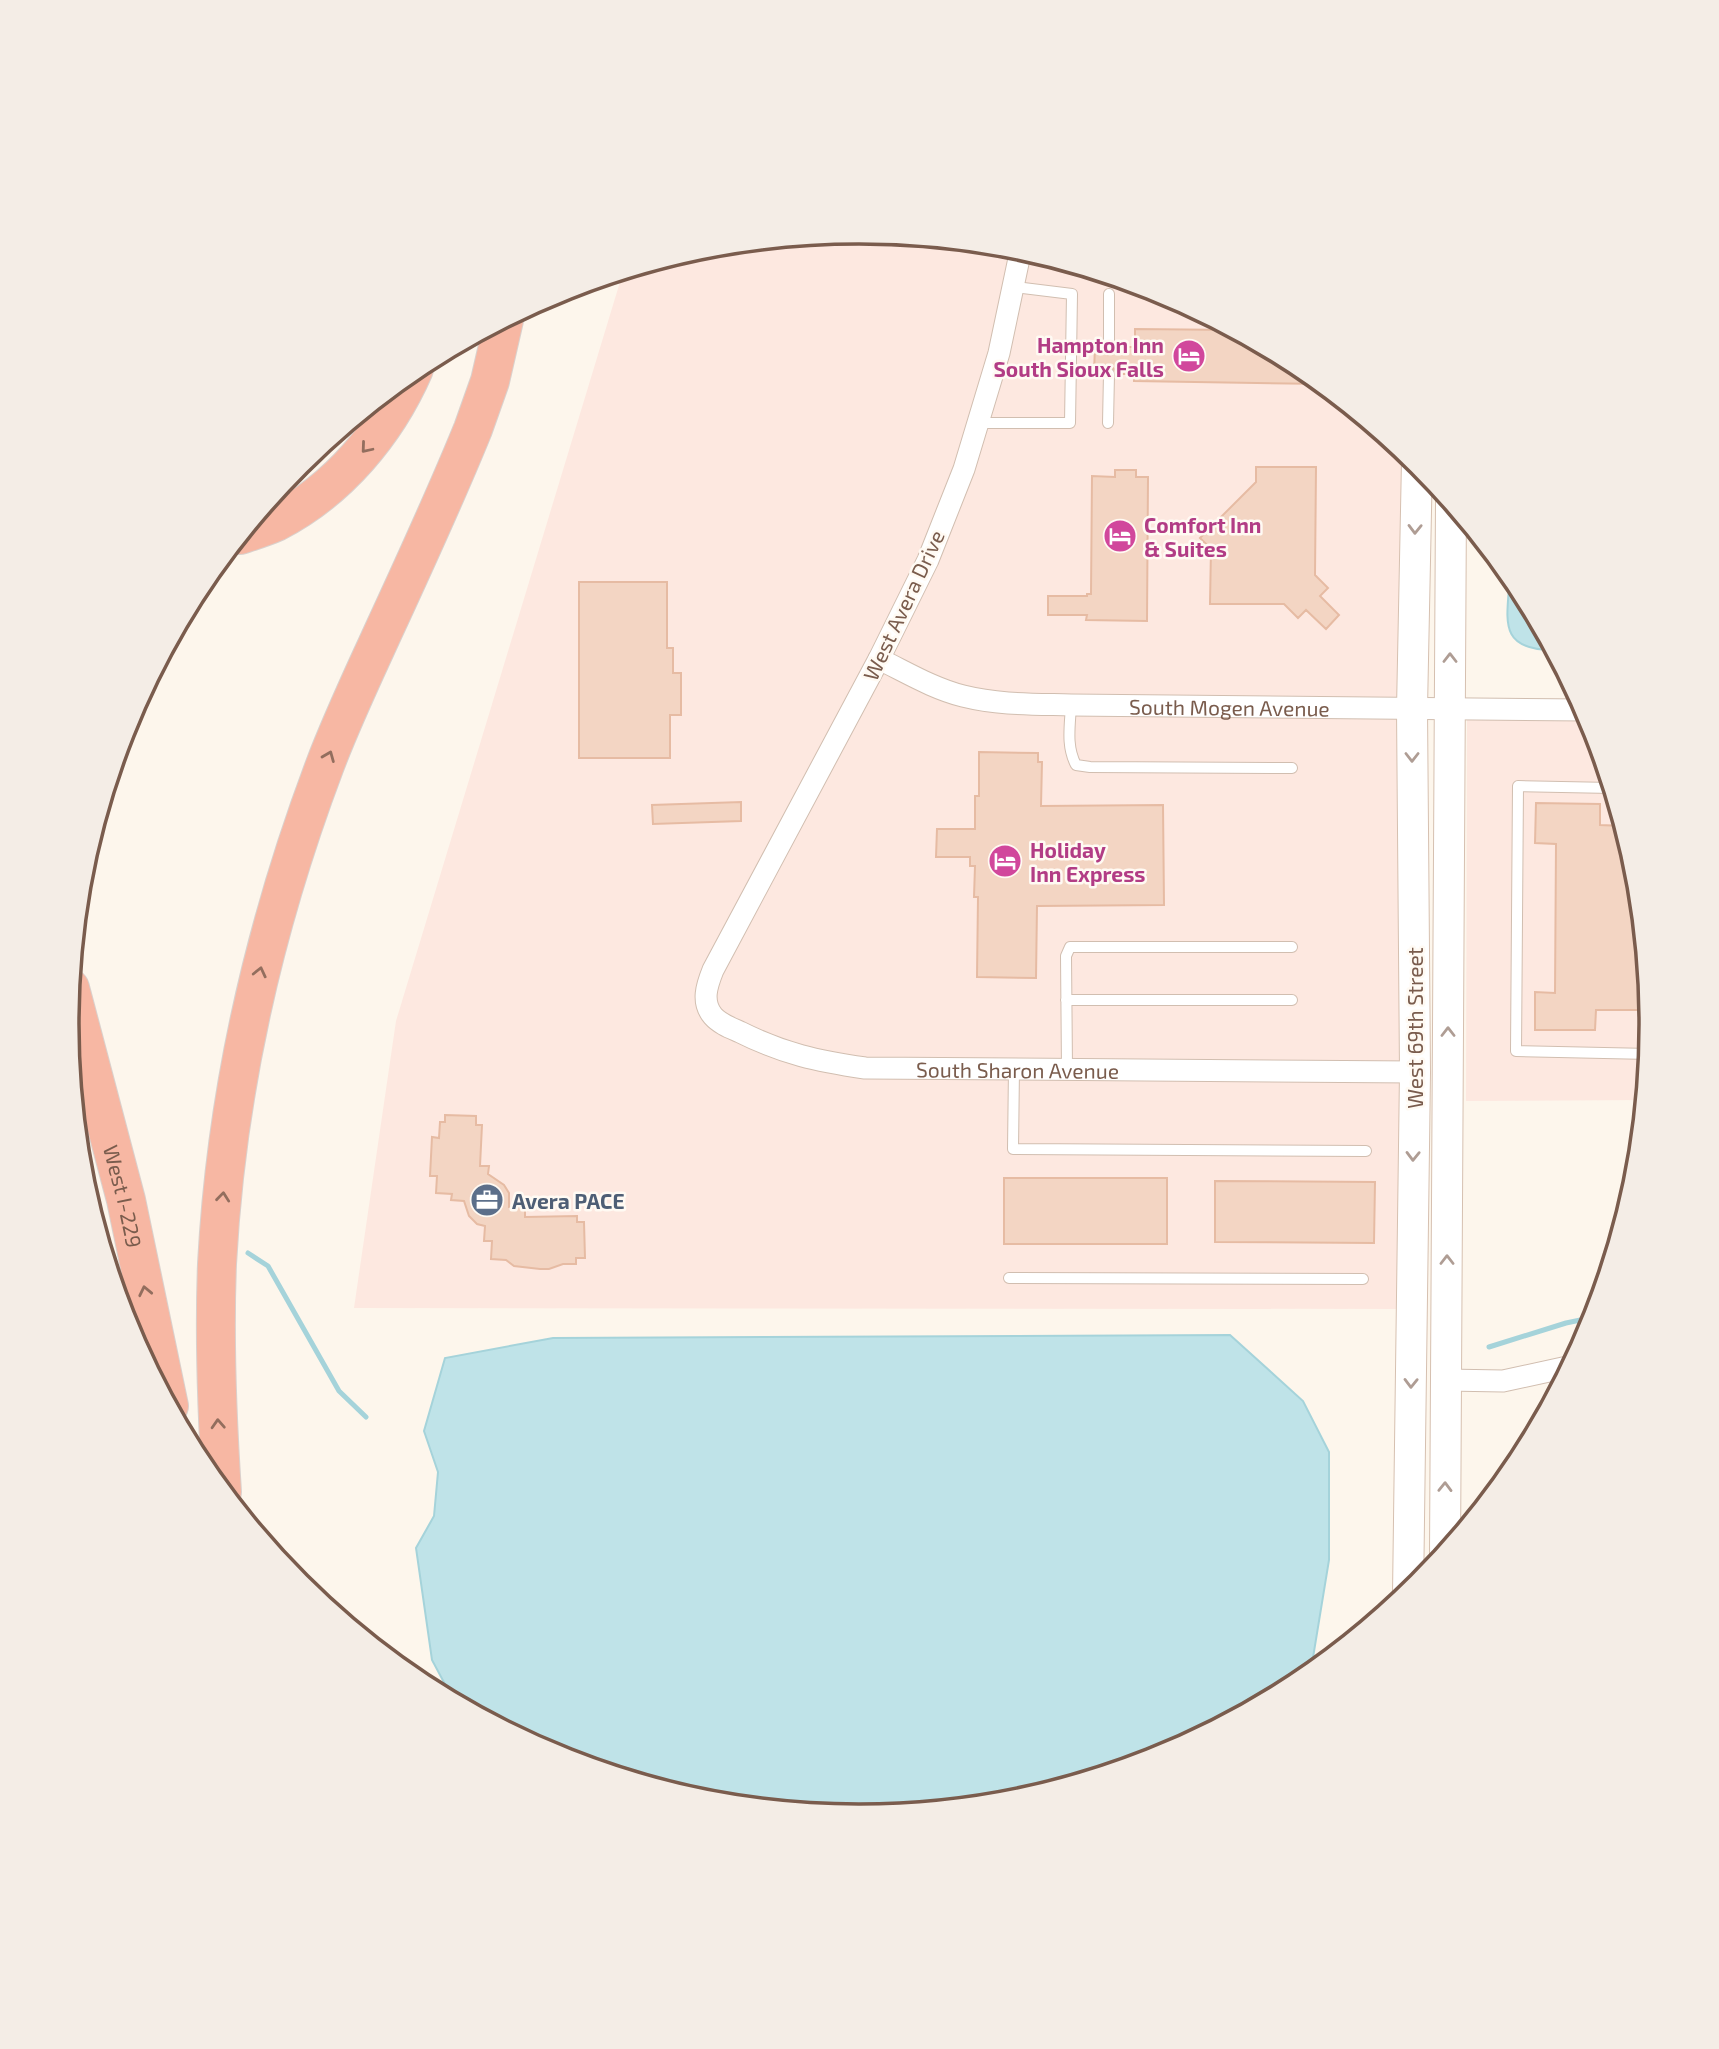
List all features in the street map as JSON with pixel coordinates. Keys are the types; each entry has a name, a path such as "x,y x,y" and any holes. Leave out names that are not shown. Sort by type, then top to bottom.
{"highway":[{"path":"221,1473 216,1321 221,1212 238,1085 261,970 287,874 326,762 464,451 490,382 501,331"},
{"path":"257,529 275,522 326,490 367,448 405,390"},
{"name":"West I-229","path":"79,1022 126,1200 163,1378"}],"street":[{"name":"West Avera Drive","path":"730,940 879,659 928,560 964,469 999,354 1019,261"},
{"name":"West 69th Street","path":"1408,1580 1415,1072 1412,709 1417,477"},
{"name":"West 69th Street","path":"1444,1541 1451,516"},
{"name":"South Mogen Avenue","path":"879,659 963,696 997,702 1574,710"},
{"name":"South Sharon Avenue","path":"730,940 706,987 706,1001 711,1014 720,1023 764,1044 812,1060 864,1068 1415,1072"},
{"path":"1446,1380 1503,1381 1561,1368"}],"lane":[{"path":"978,422 1070,423 1072,294 1015,287"},
{"path":"1109,294 1109,347"},
{"path":"1108,423 1109,374"},
{"path":"1071,705 1070,755 1076,765 1292,768"},
{"path":"1603,788 1518,786 1516,1051 1639,1054"},
{"path":"1067,1069 1066,956 1070,947 1292,947"},
{"path":"1066,1000 1292,1000"},
{"path":"1014,1068 1013,1149 1366,1151"},
{"path":"1009,1278 1363,1279"}],"shaded area":[{"path":"808,245 911,245 961,250 1062,270 1158,303 1250,348 1335,405 1416,476 1402,1309 354,1308 396,1021 620,282 707,259"},
{"path":"1467,719 1579,721 1614,822 1634,923 1640,1025 1637,1100 1466,1101"}],"water":[{"path":"1509,591 1544,649 1535,649 1514,638 1507,617"},
{"path":"1230,1335 1303,1401 1329,1452 1329,1560 1313,1660 1250,1701 1158,1746 1062,1779 961,1799 860,1805 758,1799 657,1779 561,1746 514,1725 446,1687 432,1660 416,1548 434,1516 438,1472 424,1431 445,1358 553,1338"}],"building":[{"name":"Hampton Inn South Sioux Falls","path":"1135,329 1216,330 1305,384 1134,381 1134,374 1117,374 1110,366 1101,374 1094,373 1095,346 1101,346 1108,355 1117,347 1135,347"},
{"path":"1256,467 1316,467 1315,575 1328,588 1320,596 1339,615 1326,629 1306,610 1298,618 1284,604 1210,604 1211,549 1200,538 1256,482"},
{"name":"Comfort Inn & Suites","path":"1115,470 1136,470 1136,477 1148,477 1147,621 1086,620 1087,615 1048,615 1048,596 1091,594 1092,476 1115,477"},
{"path":"579,582 667,582 667,648 673,648 673,673 681,673 681,715 670,715 670,758 579,758"},
{"path":"979,752 1038,753 1038,762 1042,762 1041,806 1163,805 1164,905 1037,906 1036,978 977,977 978,897 974,897 975,866 970,866 970,857 936,857 937,829 975,829 975,796 979,796"},
{"path":"741,802 741,821 653,824 652,805"},
{"path":"1536,803 1600,804 1600,825 1615,826 1634,923 1639,973 1639,1010 1596,1010 1595,1030 1535,1030 1535,992 1555,993 1556,844 1535,843"},
{"path":"445,1115 476,1116 476,1125 482,1125 480,1166 489,1166 488,1174 504,1185 509,1193 509,1207 525,1207 525,1217 577,1216 577,1222 584,1222 585,1258 576,1258 576,1264 563,1264 549,1269 514,1266 506,1260 491,1259 492,1241 484,1241 485,1226 477,1224 469,1216 464,1201 451,1200 452,1194 436,1193 437,1176 430,1176 432,1137 439,1138 440,1122 445,1122"},
{"path":"1004,1178 1167,1178 1167,1244 1004,1244"},
{"path":"1215,1181 1375,1182 1374,1243 1215,1242"}],"waterway":[{"path":"248,1253 268,1266 339,1391 366,1417"},
{"path":"1489,1347 1582,1320"}],"place":[{"name":"Hampton Inn South Sioux Falls","path":"1189,356"},
{"name":"Comfort Inn & Suites","path":"1120,536"},
{"name":"Holiday Inn Express","path":"1005,861"},
{"name":"Avera PACE","path":"487,1200"}]}
